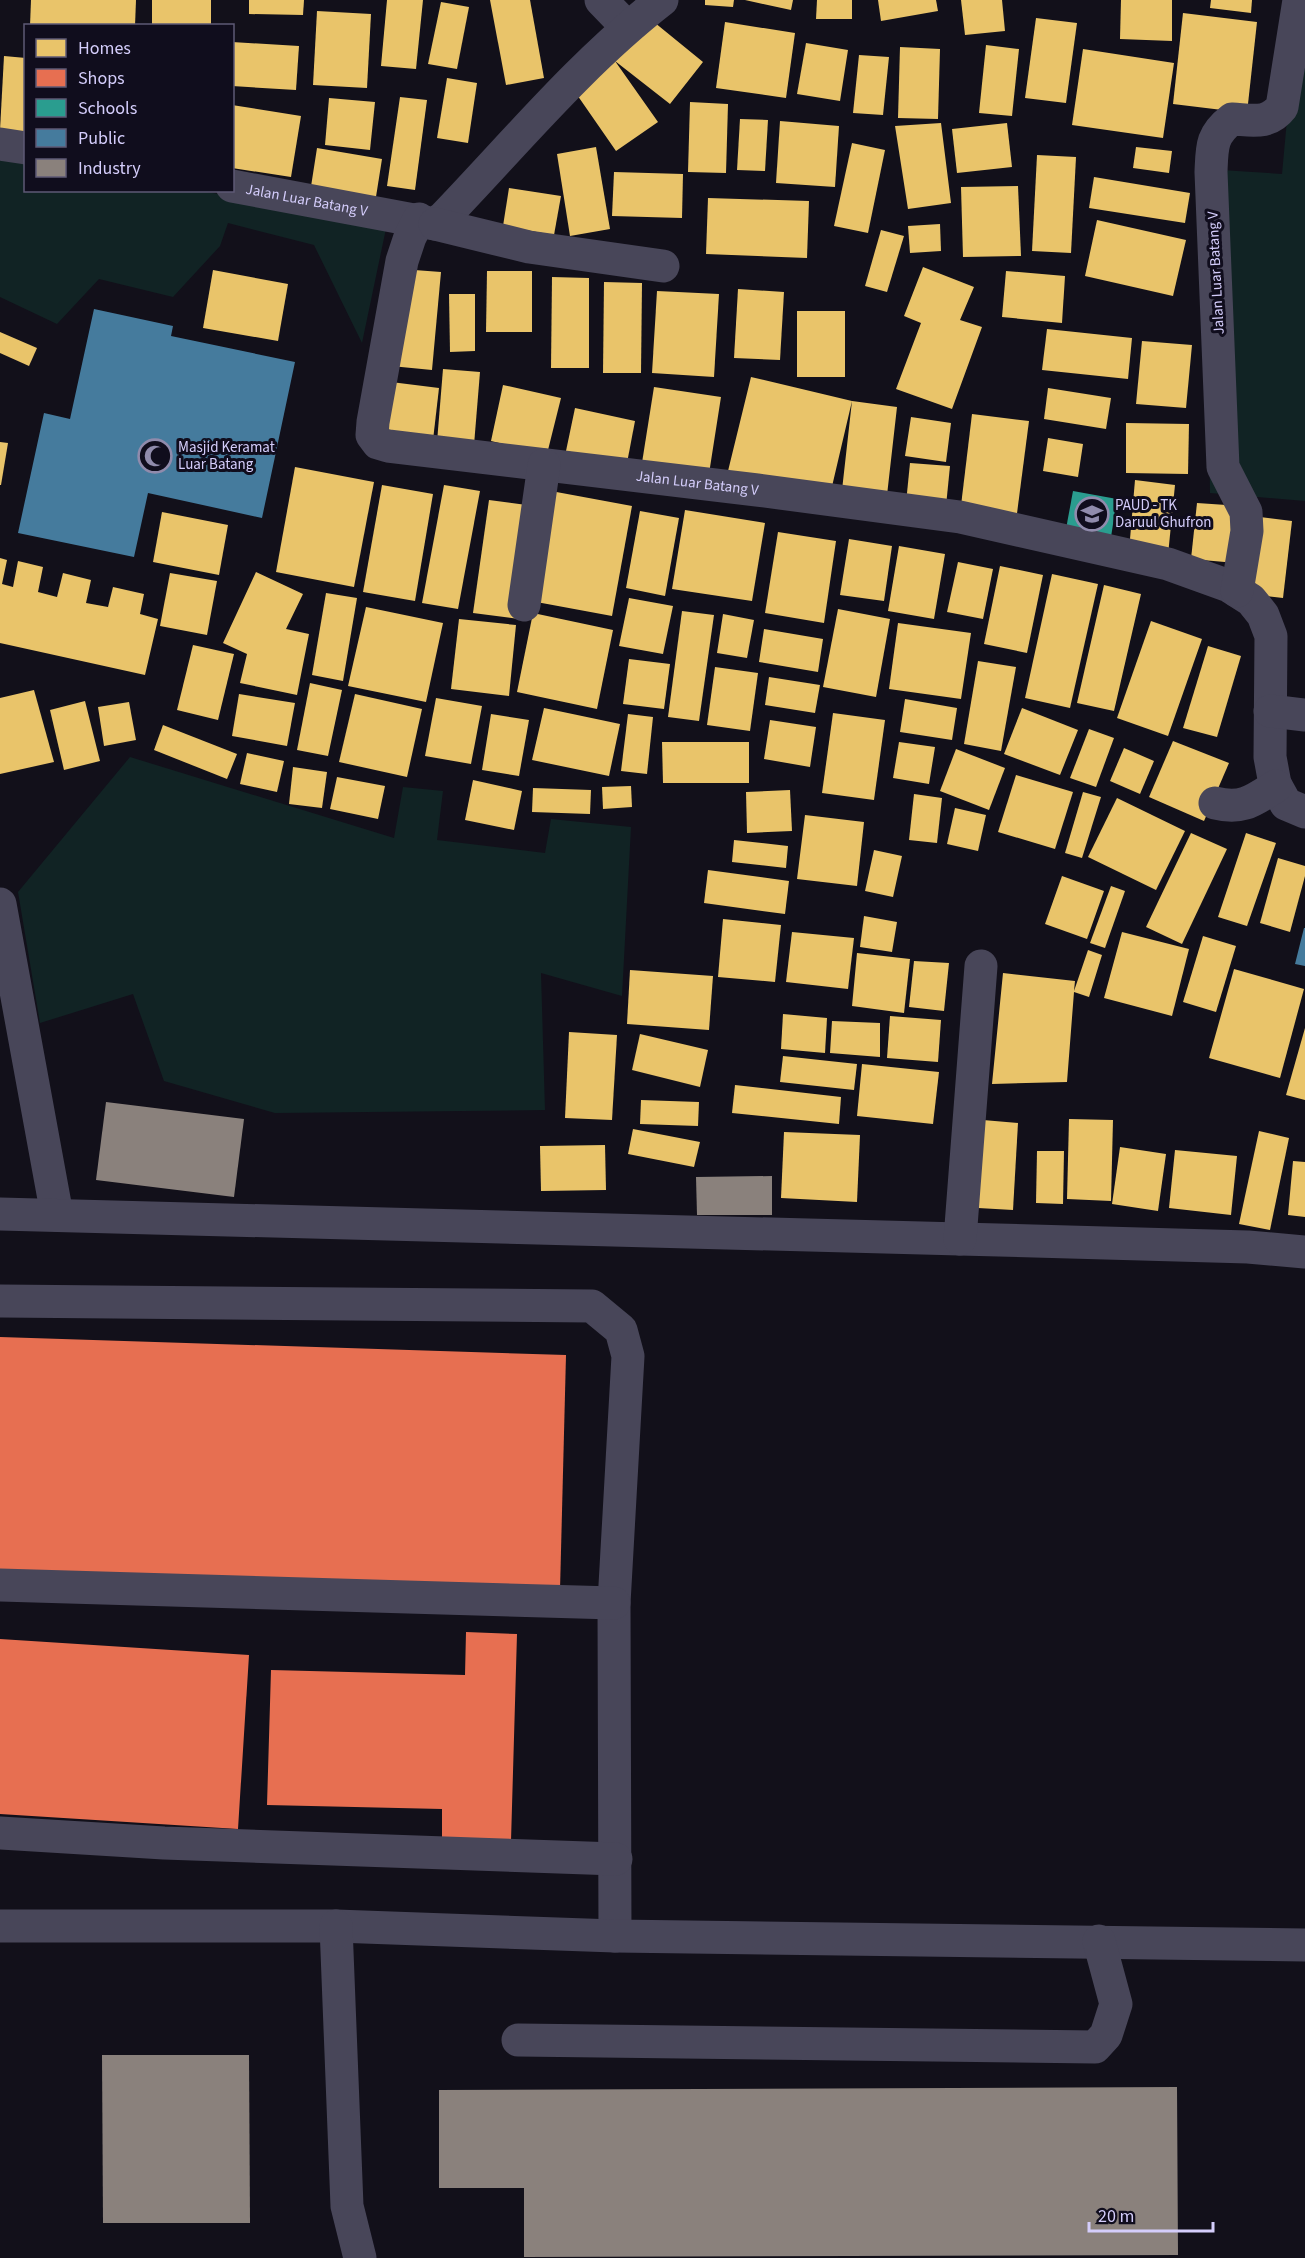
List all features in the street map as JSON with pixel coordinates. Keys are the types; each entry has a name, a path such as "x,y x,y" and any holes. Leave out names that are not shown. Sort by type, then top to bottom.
{"street":[{"path":"601,0 627,27"},
{"name":"Jalan Luar Batang V","path":"662,0 627,27 517,138 444,217 427,222 410,237 402,261 373,422 372,435 378,443 544,465 757,489 960,517 1168,564 1229,586 1251,600 1263,615 1270,636 1270,757 1276,786 1286,804 1305,812"},
{"name":"Jalan Luar Batang V","path":"1237,591 1247,531 1246,512 1223,467 1212,149 1215,136 1221,127 1232,118 1262,121 1276,115 1282,107 1299,0"},
{"path":"0,144 24,148"},
{"name":"Jalan Luar Batang V","path":"234,186 427,222"},
{"path":"427,222 530,247 663,266"},
{"path":"524,605 544,465"},
{"path":"1270,711 1305,715"},
{"path":"1215,803 1242,805 1276,786"},
{"path":"0,904 57,1215"},
{"path":"960,1239 981,966"},
{"path":"0,1214 1237,1247 1305,1252"},
{"path":"0,1301 592,1306 621,1330 628,1356 614,1603 615,1936"},
{"path":"0,1585 614,1603"},
{"path":"0,1833 164,1843 616,1858"},
{"path":"0,1926 336,1926 615,1936 1305,1945"},
{"path":"336,1926 347,2206 360,2258"},
{"path":"518,2040 1095,2046 1106,2035 1116,2004 1099,1941"}],"shaded area":[{"path":"1298,0 1305,0 1305,501 1210,493 1206,169 1282,174"},
{"path":"0,160 24,164 24,192 206,192 388,219 362,343 314,245 228,223 220,246 173,297 99,279 57,324 0,297"},
{"path":"130,757 394,838 403,787 443,791 437,840 545,853 551,819 631,827 622,996 541,973 545,1110 275,1113 164,1081 133,994 40,1023 18,892"}],"building: Homes":[{"path":"31,0 136,0 135,24 30,24"},
{"path":"152,0 211,0 211,24 152,24"},
{"path":"249,0 304,0 303,15 249,14"},
{"path":"387,0 423,0 416,69 381,66"},
{"path":"490,0 530,0 544,78 506,85"},
{"path":"705,0 734,0 733,7 705,5"},
{"path":"745,0 793,0 791,10"},
{"path":"817,0 852,0 852,19 816,19"},
{"path":"878,0 936,0 938,11 881,21"},
{"path":"961,0 1002,0 1005,31 965,35"},
{"path":"1121,0 1172,0 1172,41 1120,39"},
{"path":"1211,0 1252,0 1251,13 1210,8"},
{"path":"441,2 469,7 457,69 428,64"},
{"path":"317,11 371,14 367,88 313,85"},
{"path":"1183,13 1257,22 1247,113 1173,104"},
{"path":"649,18 703,62 670,104 615,61 658,122 616,151 573,89"},
{"path":"1036,18 1077,23 1066,103 1025,98"},
{"path":"725,22 795,33 786,98 716,88"},
{"path":"234,42 299,46 296,90 234,86"},
{"path":"806,43 848,50 840,101 797,94"},
{"path":"986,45 1019,49 1012,116 979,113"},
{"path":"900,47 940,49 938,119 898,118"},
{"path":"1083,49 1174,63 1163,138 1072,125"},
{"path":"859,55 889,57 883,115 853,113"},
{"path":"4,56 24,58 24,132 0,130"},
{"path":"447,78 477,83 468,143 437,138"},
{"path":"400,97 427,100 415,190 387,186"},
{"path":"329,98 375,102 370,150 325,145"},
{"path":"690,102 728,104 726,173 688,172"},
{"path":"234,105 301,116 291,177 234,168"},
{"path":"740,119 768,120 765,171 737,170"},
{"path":"780,121 839,126 835,187 776,183"},
{"path":"941,123 951,203 908,209 895,126"},
{"path":"1007,123 1012,167 957,173 952,129"},
{"path":"852,143 885,150 868,233 834,226"},
{"path":"596,147 610,229 570,236 557,154"},
{"path":"1136,147 1172,151 1169,173 1133,168"},
{"path":"317,148 382,159 375,203 310,193"},
{"path":"1037,155 1076,157 1071,253 1032,251"},
{"path":"614,172 683,174 682,218 612,216"},
{"path":"1094,177 1190,193 1185,223 1089,208"},
{"path":"1018,186 1021,256 963,257 961,187"},
{"path":"509,188 561,196 554,235 503,226"},
{"path":"708,198 809,201 807,258 706,254"},
{"path":"1097,220 1186,240 1173,296 1085,276"},
{"path":"940,224 941,251 910,253 908,226"},
{"path":"881,230 904,236 887,292 865,286"},
{"path":"923,267 974,287 960,320 982,327 952,409 896,389 921,323 904,316"},
{"path":"401,269 441,272 432,370 391,366"},
{"path":"213,270 288,284 278,341 203,328"},
{"path":"487,271 532,271 532,332 486,332"},
{"path":"1006,271 1065,276 1062,323 1002,317"},
{"path":"552,277 589,278 589,368 551,368"},
{"path":"604,282 642,283 641,373 603,373"},
{"path":"738,289 784,292 780,360 734,358"},
{"path":"657,291 719,294 714,377 652,373"},
{"path":"449,294 475,294 475,351 450,352"},
{"path":"797,311 845,311 845,377 797,377"},
{"path":"1047,329 1132,338 1128,379 1042,370"},
{"path":"0,332 37,348 29,366 0,353"},
{"path":"1142,341 1192,345 1186,408 1136,404"},
{"path":"443,369 480,372 474,445 437,442"},
{"path":"751,377 852,401 830,495 728,471"},
{"path":"383,381 439,388 433,440 377,433"},
{"path":"503,385 561,398 547,454 491,441"},
{"path":"654,387 721,397 708,480 641,469"},
{"path":"1048,388 1111,398 1106,429 1044,419"},
{"path":"852,401 897,407 886,504 841,499"},
{"path":"575,408 635,421 627,463 566,451"},
{"path":"972,414 1029,421 1016,521 960,514"},
{"path":"911,417 951,423 946,462 905,456"},
{"path":"1126,423 1189,424 1188,474 1126,473"},
{"path":"1048,438 1083,444 1078,477 1043,471"},
{"path":"0,442 8,443 1,485 0,485"},
{"path":"910,463 950,466 946,506 906,503"},
{"path":"295,467 374,482 354,587 276,572"},
{"path":"1135,480 1175,485 1168,555 1129,551"},
{"path":"382,485 433,494 415,601 363,592"},
{"path":"444,485 480,491 458,609 422,603"},
{"path":"551,491 632,506 612,616 531,601"},
{"path":"489,500 534,506 519,619 473,613"},
{"path":"1197,503 1241,506 1236,563 1191,559"},
{"path":"685,510 765,523 752,601 672,589"},
{"path":"640,511 679,518 665,596 626,588"},
{"path":"162,512 228,525 219,575 153,562"},
{"path":"1252,516 1292,521 1283,598 1243,593"},
{"path":"778,532 836,541 824,623 765,613"},
{"path":"849,539 892,546 884,601 840,595"},
{"path":"899,546 945,554 934,619 888,611"},
{"path":"0,558 7,560 2,584 13,587 18,561 43,567 38,592 57,597 63,573 91,580 86,603 108,607 113,587 144,594 140,614 158,619 145,675 0,643"},
{"path":"958,562 993,569 983,619 947,612"},
{"path":"1000,566 1043,575 1027,653 984,644"},
{"path":"256,572 303,594 286,629 309,634 297,695 240,683 247,654 223,643"},
{"path":"170,573 217,581 207,635 160,626"},
{"path":"1052,574 1098,584 1070,708 1025,698"},
{"path":"1104,585 1141,594 1114,711 1077,703"},
{"path":"326,593 357,598 343,681 312,675"},
{"path":"629,598 673,606 663,654 619,646"},
{"path":"366,607 443,623 426,702 348,686"},
{"path":"838,609 890,619 876,697 823,687"},
{"path":"682,611 714,615 699,721 668,717"},
{"path":"533,613 613,630 597,709 517,692"},
{"path":"723,614 754,620 747,658 717,653"},
{"path":"459,619 516,625 509,696 451,689"},
{"path":"1151,621 1202,639 1168,736 1117,718"},
{"path":"898,623 971,633 961,699 889,689"},
{"path":"764,629 823,639 818,672 759,662"},
{"path":"193,645 234,654 218,720 177,710"},
{"path":"1208,646 1241,656 1217,737 1183,728"},
{"path":"629,659 670,664 664,709 623,704"},
{"path":"978,661 1016,667 1001,751 964,744"},
{"path":"715,667 758,673 750,731 707,725"},
{"path":"769,677 820,685 815,713 765,705"},
{"path":"310,683 342,690 328,756 297,750"},
{"path":"34,690 54,762 0,774 0,698"},
{"path":"239,694 295,703 287,746 232,736"},
{"path":"355,694 422,709 407,777 339,762"},
{"path":"436,698 482,706 471,764 425,756"},
{"path":"905,699 957,708 952,740 900,732"},
{"path":"85,701 100,761 64,770 50,710"},
{"path":"129,702 136,740 104,746 98,707"},
{"path":"544,708 620,724 609,776 532,760"},
{"path":"1022,708 1078,730 1060,775 1004,754"},
{"path":"833,713 885,720 874,800 822,793"},
{"path":"491,714 529,720 519,776 482,770"},
{"path":"628,714 653,717 647,774 621,771"},
{"path":"770,720 816,727 810,767 764,759"},
{"path":"163,725 237,754 227,779 154,750"},
{"path":"1089,729 1114,738 1096,787 1070,778"},
{"path":"1173,741 1229,763 1204,821 1149,797"},
{"path":"662,742 749,742 749,783 663,783"},
{"path":"899,742 935,747 929,784 893,778"},
{"path":"1124,748 1154,761 1140,794 1110,781"},
{"path":"956,749 1005,768 989,810 940,791"},
{"path":"247,753 284,761 277,792 240,784"},
{"path":"293,767 327,772 322,808 289,804"},
{"path":"1016,775 1073,792 1055,849 998,832"},
{"path":"337,777 385,786 378,819 330,809"},
{"path":"473,780 522,791 514,830 465,820"},
{"path":"631,786 632,807 603,809 602,787"},
{"path":"533,788 591,790 590,814 532,812"},
{"path":"790,790 792,831 747,833 746,792"},
{"path":"1083,792 1101,797 1082,858 1065,853"},
{"path":"914,794 942,798 937,843 909,840"},
{"path":"1117,798 1185,831 1156,890 1088,857"},
{"path":"955,808 986,815 978,851 947,844"},
{"path":"805,815 864,822 857,886 797,879"},
{"path":"1191,833 1227,849 1182,944 1146,927"},
{"path":"1246,833 1276,843 1247,926 1218,917"},
{"path":"734,840 788,846 786,868 732,862"},
{"path":"874,850 902,856 893,897 865,891"},
{"path":"1278,858 1305,866 1305,876 1290,932 1260,923"},
{"path":"708,870 789,881 785,914 704,903"},
{"path":"1062,876 1104,891 1087,939 1045,924"},
{"path":"1111,886 1125,891 1105,948 1090,943"},
{"path":"864,916 897,922 892,952 860,947"},
{"path":"723,919 781,925 775,982 718,977"},
{"path":"792,932 854,938 848,989 786,982"},
{"path":"1122,932 1189,949 1172,1016 1104,998"},
{"path":"1203,936 1236,946 1216,1012 1183,1002"},
{"path":"1088,950 1102,955 1089,997 1074,992 1067,1082 992,1084 1003,973 1075,981 1074,991"},
{"path":"857,953 910,959 904,1013 852,1006"},
{"path":"914,961 949,963 944,1011 909,1007"},
{"path":"1234,969 1304,989 1280,1078 1209,1058"},
{"path":"630,970 713,976 709,1030 627,1024"},
{"path":"783,1014 827,1018 825,1053 781,1049"},
{"path":"890,1016 941,1020 938,1062 887,1058"},
{"path":"832,1021 880,1023 880,1057 830,1053"},
{"path":"1305,1028 1305,1100 1286,1095"},
{"path":"569,1032 617,1035 612,1120 565,1118"},
{"path":"640,1034 708,1050 700,1087 632,1070"},
{"path":"783,1056 857,1064 854,1090 780,1082"},
{"path":"862,1064 939,1072 933,1124 857,1116"},
{"path":"735,1085 841,1097 839,1124 732,1113"},
{"path":"641,1100 699,1102 698,1126 640,1124"},
{"path":"1069,1119 1113,1120 1111,1201 1067,1199"},
{"path":"983,1120 1018,1123 1013,1210 978,1208"},
{"path":"633,1129 700,1142 694,1167 628,1154"},
{"path":"1259,1131 1289,1138 1270,1230 1239,1224"},
{"path":"784,1132 860,1135 857,1202 781,1198"},
{"path":"605,1145 606,1190 541,1191 540,1146"},
{"path":"1120,1147 1166,1154 1158,1211 1112,1204"},
{"path":"1175,1150 1237,1156 1231,1215 1169,1208"},
{"path":"1037,1151 1064,1151 1063,1204 1036,1203"},
{"path":"1293,1161 1305,1162 1305,1217 1288,1215"}],"building: Shops":[{"path":"0,1337 566,1355 560,1590 0,1573"},
{"path":"466,1632 517,1634 511,1841 442,1839 442,1809 267,1805 271,1670 465,1675"},
{"path":"0,1639 249,1655 238,1829 0,1814"}],"building: Schools":[{"name":"PAUD - TK Daruul Ghufron","path":"1073,491 1117,499 1111,537 1066,529"}],"building: Public":[{"name":"Masjid Keramat Luar Batang","path":"94,309 173,326 171,336 295,362 262,518 148,493 134,557 18,533 44,413 70,419"},
{"path":"1305,928 1305,966 1295,964"}],"building: Industry":[{"path":"106,1102 244,1119 234,1197 96,1180"},
{"path":"772,1176 772,1215 697,1215 696,1177"},
{"path":"102,2055 249,2055 250,2223 103,2223"},
{"path":"1177,2087 1178,2255 524,2257 524,2188 439,2188 439,2090"}],"place":[{"name":"Masjid Keramat Luar Batang","path":"155,456"},
{"name":"PAUD - TK Daruul Ghufron","path":"1092,514"}]}
